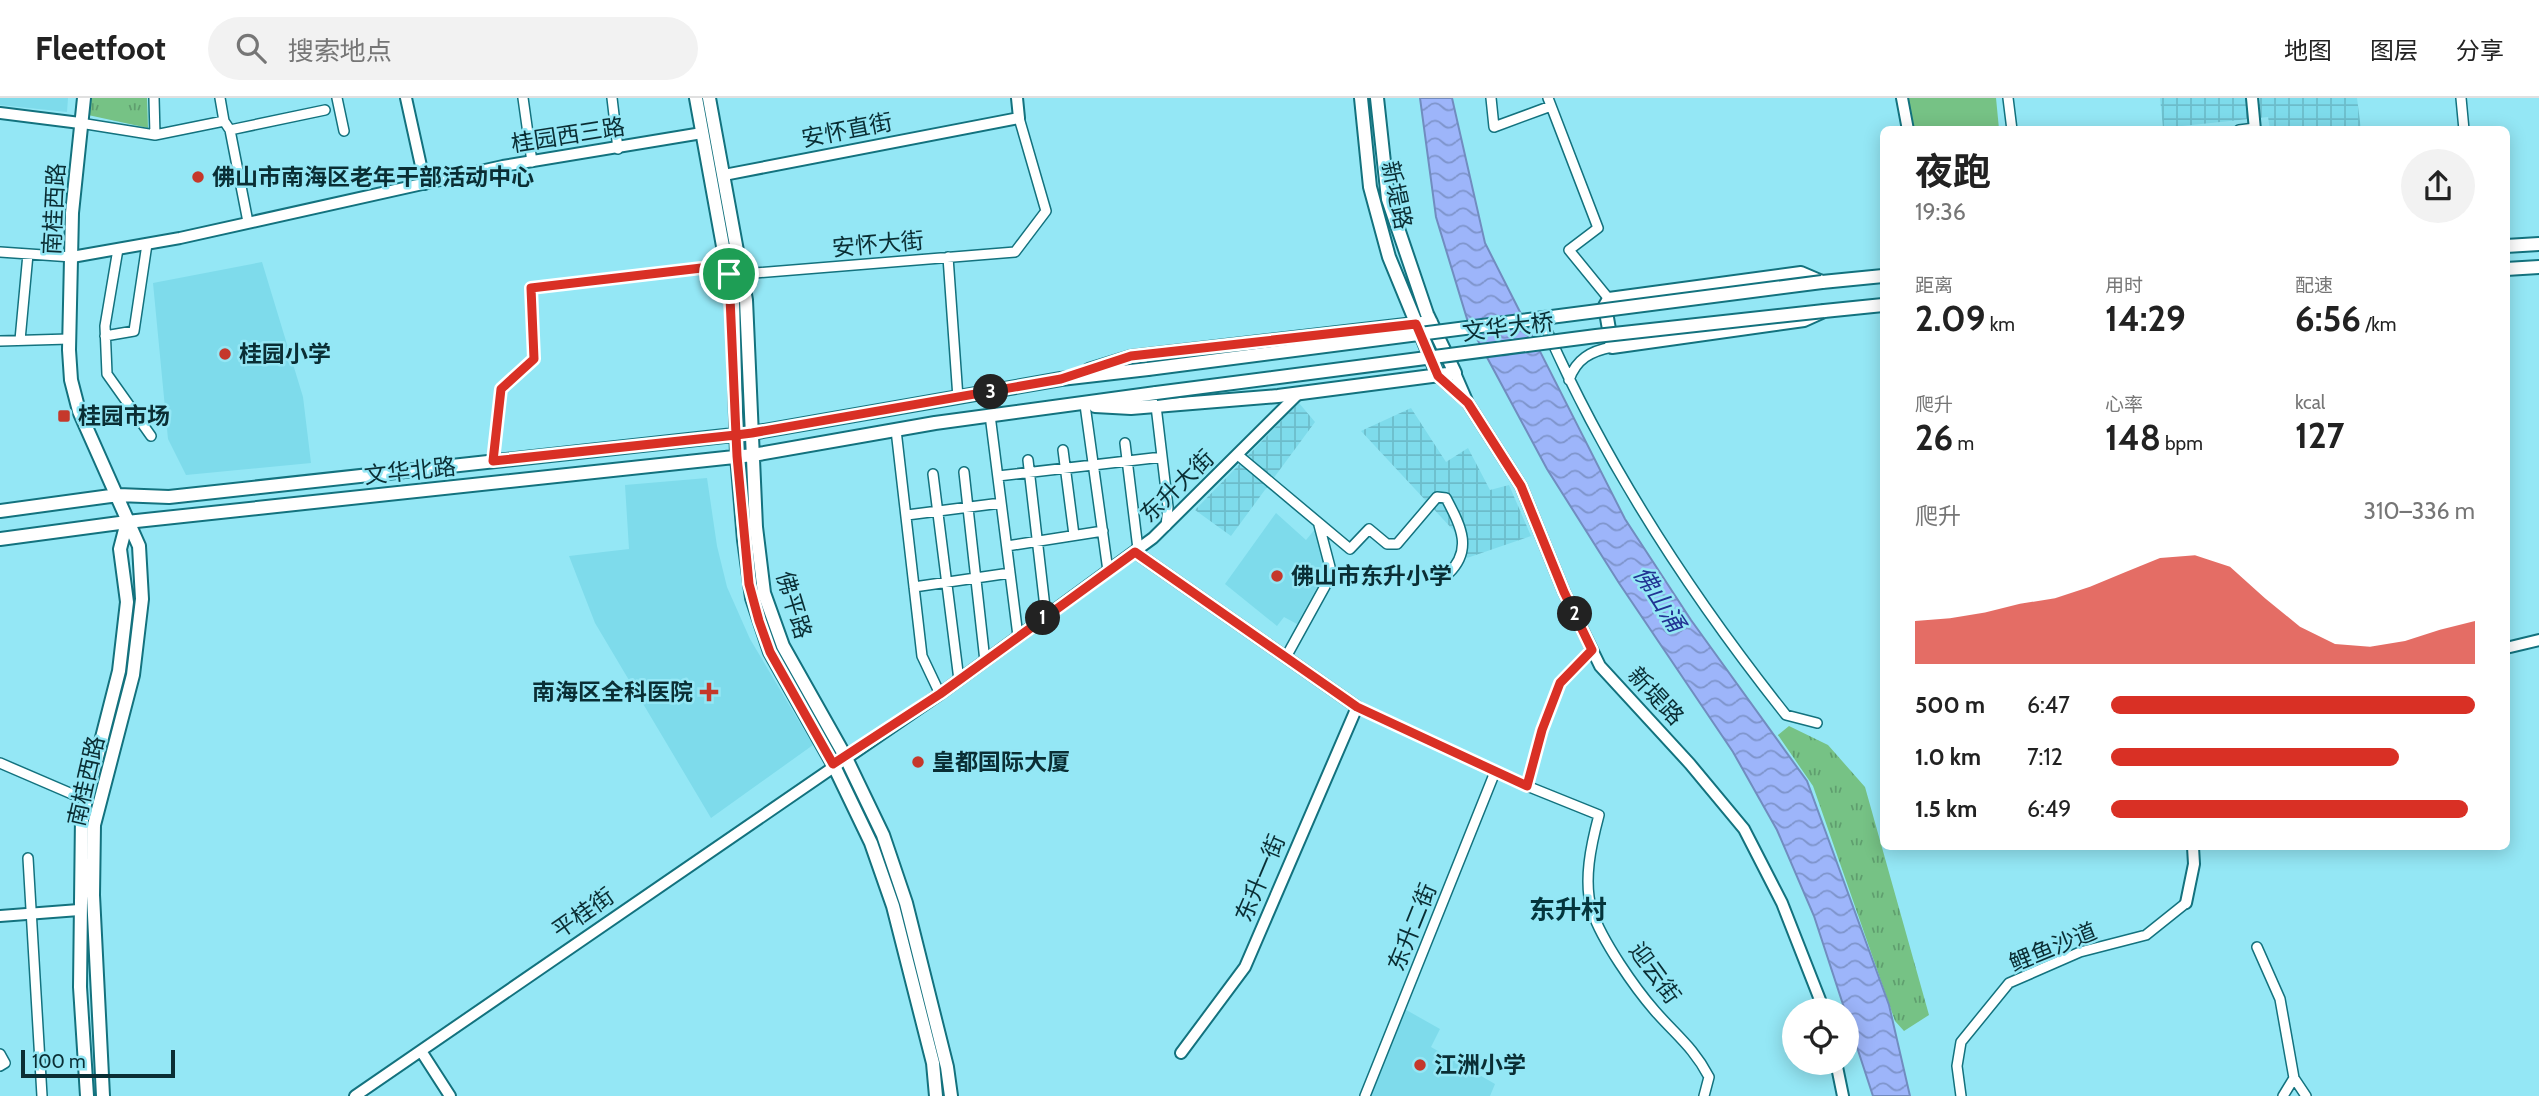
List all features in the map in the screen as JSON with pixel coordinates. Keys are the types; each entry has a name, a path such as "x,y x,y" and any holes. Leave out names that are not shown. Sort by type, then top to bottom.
{"main road":[{"name":"南桂西路","path":"84,98 80,123 72,257 69,339 71,380 79,411 139,546 142,599 133,675 94,824 93,895 103,1096"},
{"name":"佛平路","path":"696,98 733,301 737,456 749,584 770,652 833,764 871,843 893,906 933,1063 936,1096"},
{"name":"佛平路","path":"709,98 743,274 757,540 764,593 783,646 845,756 883,835 906,903 947,1067 951,1096"},
{"name":"新堤路","path":"1361,98 1370,187 1388,257 1438,376"},
{"name":"新堤路","path":"1377,98 1388,199 1431,322 1455,373"},
{"path":"2510,246 2539,244"},
{"path":"2510,269 2539,267"},
{"path":"1822,282 1801,273 1609,299 1605,306 1612,347 1804,320 1824,311 1880,305"},
{"path":"0,511 118,495 169,497 736,435 1061,379 1880,276"},
{"name":"文华大桥","path":"1156,400 1595,337 1824,311"},
{"path":"1061,379 1131,356 1431,322"},
{"path":"1065,404 1131,408 1156,400 1298,394 1455,373"},
{"name":"文华北路","path":"0,539 128,522 753,456 896,430 1065,404 1156,400"},
{"name":"南桂西路","path":"87,1096 79,910 82,816 119,671 127,602 120,549 128,522"}],"street":[{"path":"154,98 155,135"},
{"path":"219,98 224,121 230,130 248,222"},
{"path":"337,98 344,131"},
{"path":"406,98 425,184"},
{"path":"523,98 532,162"},
{"path":"612,98 618,149"},
{"path":"1017,98 1019,118"},
{"path":"1491,98 1494,127 1550,102 1598,228 1569,250 1609,299"},
{"path":"1902,98 1907,126"},
{"path":"2008,98 2012,126"},
{"path":"2252,98 2255,126"},
{"path":"2461,98 2464,126"},
{"path":"230,130 325,110"},
{"path":"0,113 155,135 224,121"},
{"name":"安怀直街","path":"724,175 1019,118"},
{"name":"安怀大街","path":"743,274 1015,252 1046,211 1019,118"},
{"name":"桂园西三路","path":"72,257 147,244 532,162 702,133"},
{"path":"105,336 134,331 147,244"},
{"path":"118,249 105,336 107,374 151,436"},
{"path":"0,252 72,257"},
{"path":"20,340 28,254"},
{"path":"948,257 958,398"},
{"path":"493,461 501,389 534,359 531,288 727,265"},
{"path":"1548,333 1569,380 1670,558 1786,715 1817,723"},
{"path":"0,341 69,339"},
{"path":"1569,380 1573,367 1593,351 1612,347"},
{"name":"新堤路","path":"1455,373 1468,403 1521,486 1564,592 1600,666 1690,764 1744,829 1782,903 1819,998"},
{"name":"新堤路","path":"1438,376 1468,403"},
{"name":"东升大街","path":"833,764 940,694 1136,551 1167,526 1298,394"},
{"path":"1156,400 1168,507 1167,526"},
{"path":"1086,405 1108,571"},
{"path":"990,415 1018,636"},
{"path":"896,430 922,656 940,694"},
{"path":"1125,443 1136,551 1357,707 1495,772 1527,786 1542,730 1560,683 1592,650"},
{"path":"1063,450 1074,535"},
{"path":"1239,456 1350,549 1369,529 1392,546 1440,495 1446,498 1463,532 1462,555 1448,574"},
{"path":"998,476 1162,457"},
{"path":"1028,460 1046,616"},
{"path":"964,472 985,661"},
{"path":"933,474 959,680"},
{"path":"907,515 1001,503"},
{"path":"1286,657 1329,579 1330,568 1319,523"},
{"path":"1007,546 1102,531"},
{"path":"914,587 1010,573"},
{"path":"2510,648 2539,640"},
{"name":"东升一街","path":"1181,1053 1245,967 1357,707"},
{"path":"0,763 86,800"},
{"name":"平桂街","path":"355,1096 833,764"},
{"name":"东升二街","path":"1365,1096 1495,772"},
{"name":"迎云街","path":"1527,786 1599,816 1590,850 1592,911 1630,980 1656,1012 1696,1052 1709,1077 1704,1096"},
{"path":"2186,903 2194,864 2193,850"},
{"path":"28,858 42,1096"},
{"name":"鲤鱼沙道","path":"1961,1096 1957,1066 1961,1042 2009,983 2080,952 2146,934 2186,903"},
{"path":"0,916 79,910"},
{"path":"2257,947 2280,999 2294,1078 2306,1096"},
{"path":"421,1051 450,1096"},
{"path":"0,1054 5,1063 0,1066"},
{"path":"1839,1075 1843,1096"},
{"path":"2283,1096 2294,1078"}],"shaded area":[{"path":"0,98 68,98 67,112 0,105"},
{"path":"2160,98 2357,98 2361,126 2270,126 2268,117 2163,126"},
{"name":"桂园小学","path":"262,262 303,397 311,463 186,475 168,439 153,283"},
{"path":"1299,403 1315,422 1231,536 1195,510"},
{"path":"1411,408 1446,462 1468,448 1490,490 1509,485 1531,536 1467,558 1455,532 1361,431"},
{"name":"南海区全科医院","path":"707,478 717,546 727,587 750,639 813,745 711,818 595,623 569,556 629,549 625,485"},
{"name":"佛山市东升小学","path":"1276,513 1306,540 1316,528 1327,569 1297,624 1284,617 1277,626 1225,584"},
{"name":"江洲小学","path":"1401,1007 1440,1029 1431,1047 1495,1084 1490,1096 1365,1096"}],"green space":[{"path":"91,98 147,98 148,128 88,115"},
{"path":"1902,98 1996,98 1999,126 1907,126"},
{"path":"1789,726 1828,745 1865,787 1880,840 1880,850 1883,850 1929,1015 1904,1031 1895,1021 1813,786 1778,735"}],"water":[{"name":"佛山涌","path":"1420,98 1452,98 1485,243 1625,519 1691,620 1807,781 1889,1005 1910,1096 1873,1096 1859,1053 1859,998 1841,998 1814,916 1777,830 1733,752 1619,583 1547,469 1468,322 1436,217"}],"place":[{"name":"佛山市南海区老年干部活动中心","path":"198,177"},
{"name":"桂园小学","path":"225,354"},
{"name":"桂园市场","path":"64,416"},
{"name":"佛山市东升小学","path":"1277,576"},
{"name":"南海区全科医院","path":"709,692"},
{"name":"皇都国际大厦","path":"918,762"},
{"name":"江洲小学","path":"1420,1065"}],"district":[{"name":"东升村","path":"1568,910"}],"route":[{"path":"729,274 727,265 531,288 534,359 501,389 493,461 577,453 736,435 752,433 1061,379 1131,356 1224,348 1416,324 1438,376 1468,403 1521,486 1564,592 1592,650 1560,683 1542,730 1527,786 1357,707 1135,552 940,694 833,764 770,652 749,584 737,456 736,435 733,301 729,274"}]}
